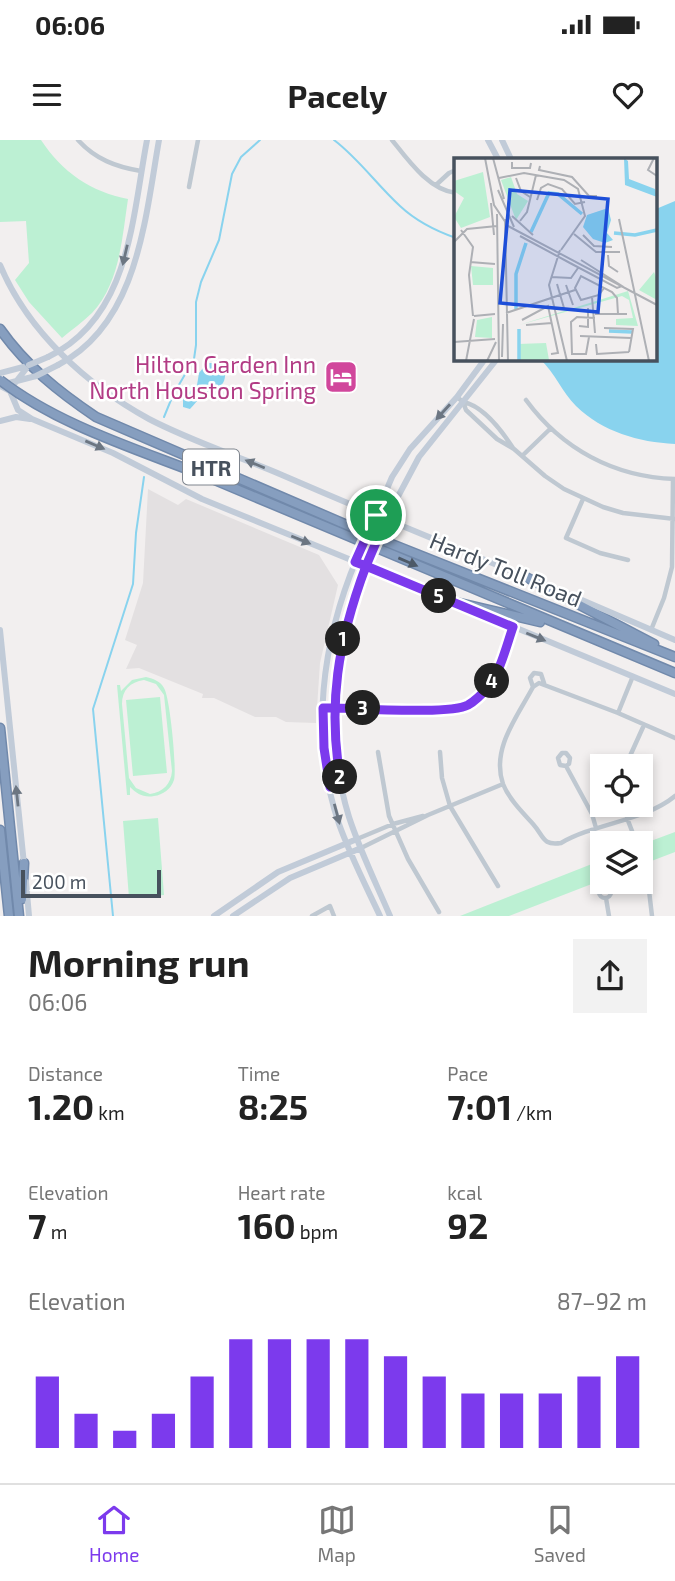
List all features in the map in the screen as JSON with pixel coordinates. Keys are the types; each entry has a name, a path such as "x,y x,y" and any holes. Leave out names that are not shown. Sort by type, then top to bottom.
{"highway":[{"name":"Hardy Toll Road","path":"0,329 15,350 45,379 64,396 96,416 384,541 675,657"},
{"name":"Hardy Toll Road","path":"0,383 67,420 675,673"},
{"path":"526,577 675,657"},
{"path":"451,601 562,627"},
{"path":"0,728 20,916"},
{"path":"0,830 9,916"},
{"path":"20,916 24,863"}],"main road":[{"path":"13,397 17,377 29,365 60,351 95,319 116,286 134,215 147,140"},
{"path":"0,383 68,360 108,322 125,292 138,248 159,140"},
{"path":"488,140 497,158"},
{"path":"502,140 511,158"},
{"path":"134,215 144,217"},
{"path":"0,265 22,308 44,336 101,387 151,420 675,640"},
{"path":"116,286 125,292"},
{"path":"380,916 346,843 330,787 323,740 327,653 332,629 356,559 392,477 410,449 457,397 484,360"},
{"path":"390,916 357,839 341,784 334,708 338,664 351,607 386,519 419,457 496,360"},
{"path":"0,373 17,377"},
{"path":"0,383 10,391 18,410 32,419 113,453 202,499 367,563 675,694"},
{"path":"0,421 16,417 32,419"},
{"path":"410,449 419,457"},
{"path":"0,629 29,916"},
{"path":"332,629 344,633"},
{"path":"330,787 341,784"},
{"path":"214,916 284,869 357,839"},
{"path":"227,907 233,916 289,878 361,848"},
{"path":"284,869 289,878"}],"street":[{"path":"78,140 96,156 123,168 141,171"},
{"path":"190,187 198,140"},
{"path":"393,140 407,158 436,185 454,192"},
{"path":"436,185 454,171"},
{"path":"457,397 463,402 473,404 504,433 514,449"},
{"path":"526,400 550,429 574,447 610,467 644,476 674,479 670,575 651,630"},
{"path":"463,402 466,410 496,439 514,449 545,476 583,499 622,513 674,519"},
{"path":"522,456 550,429"},
{"path":"583,499 566,538 600,553 628,560"},
{"path":"323,708 454,709 468,705 484,691 496,674 513,627"},
{"path":"533,687 530,678 534,673 541,674 541,683"},
{"path":"618,713 633,677"},
{"path":"674,798 627,818 551,844 545,841 503,784 500,752 533,687 541,683 675,738"},
{"path":"631,754 644,725"},
{"path":"378,752 382,784 396,833 439,912"},
{"path":"440,752 442,778 450,806 498,886"},
{"path":"566,766 592,814 596,828"},
{"path":"361,848 428,815 503,784"},
{"path":"357,839 393,824 428,815"},
{"path":"627,818 632,831"},
{"path":"649,894 652,916"},
{"path":"606,898 609,916"},
{"path":"312,916 330,906 334,916"}],"shaded area":[{"path":"148,489 178,505 186,499 319,555 338,585 320,663 316,723 255,717 214,698 202,698 203,694 139,668 126,669 137,645 125,640 143,583"}],"green space":[{"path":"0,140 41,140 58,162 78,179 114,196 128,199 118,259 109,288 92,313 62,338 29,302 15,280 29,263 26,221 0,222"},
{"path":"146,677 159,682 169,705 175,774 171,786 157,795 144,796 130,787 130,795 127,795 117,685 120,685 121,691 132,680","holes":["144,680 156,684 164,695 172,771 166,787 150,794 136,788 129,778 122,704 123,695 131,685"]},
{"path":"160,697 167,773 133,776 126,700"},
{"path":"158,818 164,895 129,898 123,821"},
{"path":"675,832 675,852 653,860 653,840"},
{"path":"590,865 590,885 509,916 460,916"}],"water":[{"path":"675,201 675,444 635,438 598,423 576,406 541,360 658,360 658,208"},
{"path":"207,363 218,363 225,368 224,381 202,396 190,409 183,407 183,398 197,385 199,373"}],"waterway":[{"path":"164,417 173,395 194,359 196,302 201,282 219,240 232,174 241,157 260,140"},
{"path":"334,140 406,211 426,225 454,237"},
{"path":"113,916 93,709 133,584 136,533 144,477"}],"place":[{"name":"Hilton Garden Inn North Houston Spring","path":"341,377"}],"route":[{"path":"376,515 355,562 366,566 351,607 338,664 334,708 341,784 330,787 324,748 323,708 334,708 411,709 454,709 468,705 480,696 496,674 513,627 366,566 386,519 376,515"}]}
